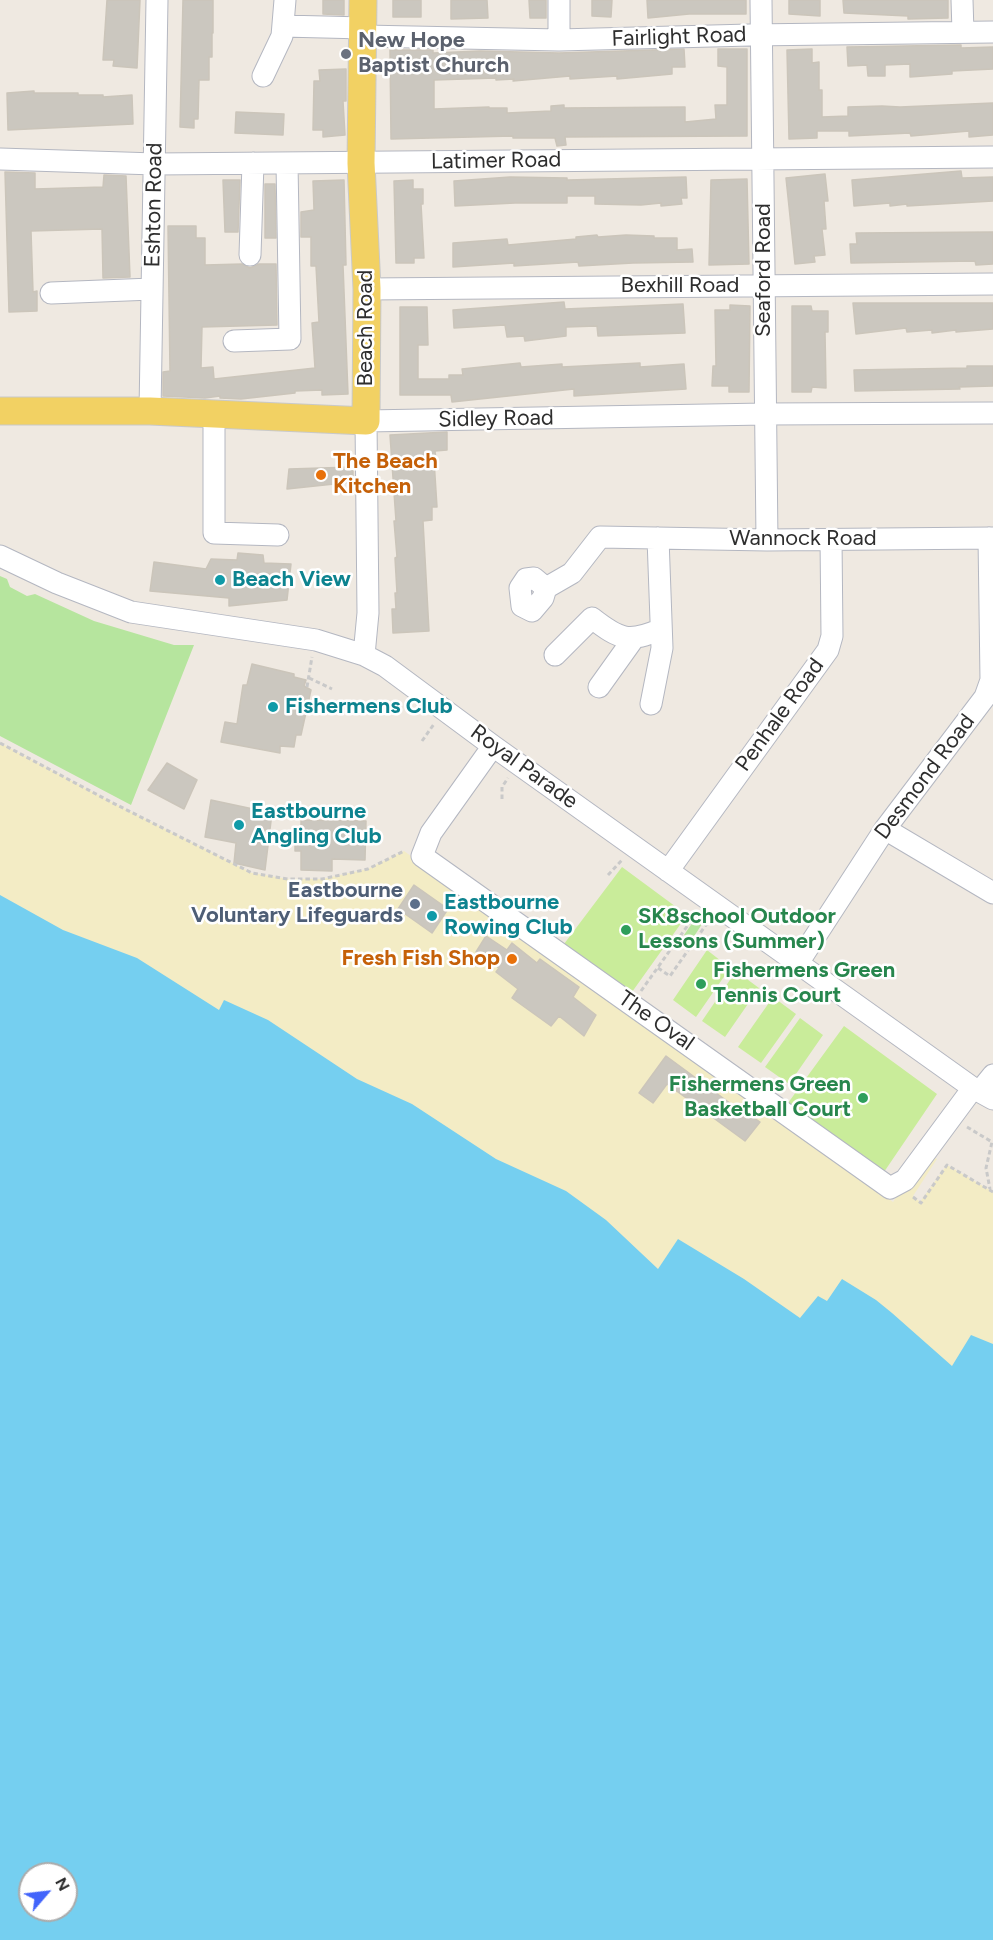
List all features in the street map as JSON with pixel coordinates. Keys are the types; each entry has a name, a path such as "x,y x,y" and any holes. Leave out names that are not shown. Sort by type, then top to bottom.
{"main road":[{"name":"Beach Road","path":"363,0 361,163 367,289 366,421"},
{"name":"Sidley Road","path":"0,411 150,411 366,421"}],"street":[{"name":"Eshton Road","path":"150,411 157,0"},
{"path":"559,0 559,40"},
{"name":"Seaford Road","path":"761,0 767,540"},
{"path":"962,0 963,32"},
{"name":"Fairlight Road","path":"285,12 364,32 559,40 993,32"},
{"path":"263,76 282,36 285,12"},
{"name":"Latimer Road","path":"0,159 155,164 253,164 993,157"},
{"path":"234,340 290,339 287,163"},
{"path":"250,255 253,164"},
{"name":"Bexhill Road","path":"367,289 993,284"},
{"path":"51,293 152,289"},
{"path":"214,413 214,533 278,535"},
{"name":"Sidley Road","path":"366,421 765,414 993,413"},
{"name":"Beach Road","path":"364,655 368,613 366,421"},
{"name":"Wannock Road","path":"546,588 572,573 600,537 767,540 991,538"},
{"path":"651,704 662,648 658,538"},
{"name":"Desmond Road","path":"798,963 885,829 985,697 991,680 991,538"},
{"name":"Penhale Road","path":"668,871 828,650 832,636 831,539"},
{"name":"Royal Parade","path":"0,556 57,583 131,612 316,640 364,655 385,666 493,746 798,963 985,1088"},
{"path":"555,655 592,618 605,629 627,639 642,638 662,629"},
{"path":"599,687 634,638"},
{"path":"422,856 431,833 493,746"},
{"path":"885,829 993,893"},
{"name":"The Oval","path":"422,856 890,1188 905,1180 952,1119 985,1088"}],"path":[{"path":"307,687 313,654"},
{"path":"309,678 332,689"},
{"path":"422,741 435,723"},
{"path":"0,742 111,802 252,873 288,879 322,879 368,868 404,851 422,856"},
{"path":"502,799 502,787 509,777"},
{"path":"608,875 623,858"},
{"path":"626,999 630,995 637,997 693,918 695,910 685,914"},
{"path":"657,968 670,976 709,920"},
{"path":"680,936 692,944"},
{"path":"952,1119 992,1142 986,1168 987,1179 992,1191"},
{"path":"913,1197 921,1203 947,1165 992,1191"}],"green space":[{"path":"0,576 7,579 10,587 27,596 35,594 94,621 174,645 194,645 131,805 0,736"},
{"name":"SK8school Outdoor Lessons (Summer)","path":"622,867 687,915 632,992 564,944"},
{"path":"697,916 704,921 691,941 684,935"},
{"name":"Fishermens Green Tennis Court","path":"707,950 730,968 696,1017 673,1000"},
{"name":"Fishermens Green Tennis Court","path":"736,971 759,988 725,1037 702,1021"},
{"name":"Fishermens Green Tennis Court","path":"773,997 796,1014 761,1063 738,1047"},
{"name":"Fishermens Green Tennis Court","path":"800,1018 823,1035 789,1084 765,1067"},
{"name":"Fishermens Green Basketball Court","path":"844,1026 937,1094 884,1172 788,1103"}],"sand":[{"path":"0,743 252,873 288,879 322,879 368,869 404,851 893,1202 926,1153 937,1159 913,1196 920,1202 947,1165 993,1192 993,1479 0,1066"}],"water":[{"path":"0,895 63,930 137,958 219,1010 224,1000 268,1020 357,1079 412,1104 496,1159 566,1191 606,1220 658,1269 678,1239 744,1279 800,1318 818,1296 827,1301 842,1279 876,1300 952,1366 971,1335 993,1344 993,1940 0,1940"}],"building":[{"path":"107,0 140,0 137,68 113,66 114,60 103,60"},
{"path":"183,0 213,0 212,57 209,57 209,80 199,80 198,119 194,119 194,128 180,127"},
{"path":"323,0 344,0 344,15 323,14"},
{"path":"393,0 421,0 421,17 393,17"},
{"path":"451,0 487,0 488,18 451,19"},
{"path":"529,0 546,0 546,18 530,18"},
{"path":"592,0 612,0 611,17 592,16"},
{"path":"647,0 746,0 746,14 689,14 648,18"},
{"path":"789,0 820,0 820,16 789,14"},
{"path":"843,0 948,0 948,18 908,19 908,16 844,13"},
{"path":"961,45 961,48 993,47 993,69 952,71 952,74 910,77 910,64 885,65 885,76 868,76 867,65 848,66 847,47"},
{"path":"684,49 685,67 672,67 672,74 617,79 617,76 570,79 570,76 513,81 514,79 496,80 496,78 434,80 434,109 489,107 507,108 507,113 551,111 551,106 564,105 564,108 685,107 685,122 716,119 715,105 727,105 727,67 718,66 718,49 747,49 747,136 565,137 566,145 557,146 555,138 513,138 513,136 391,139 390,50 433,50 433,53 480,51 559,53"},
{"path":"812,49 812,63 819,62 822,117 848,116 848,107 993,103 993,135 969,137 969,131 911,136 910,133 849,136 849,131 817,131 817,138 789,139 787,50"},
{"path":"346,69 346,101 343,101 345,135 323,137 323,130 313,130 314,81 320,81 319,70"},
{"path":"34,91 34,93 103,95 103,97 132,95 133,124 8,130 7,93"},
{"path":"236,112 284,114 283,135 235,133"},
{"path":"961,171 962,178 993,177 993,201 907,206 907,204 890,206 890,203 854,206 852,180"},
{"path":"5,172 35,173 35,189 103,187 104,175 126,176 130,277 103,278 102,229 31,231 33,292 37,291 37,311 9,312"},
{"path":"825,174 828,201 824,201 826,229 822,229 825,255 814,256 815,262 795,264 786,178"},
{"path":"510,177 567,178 567,180 686,177 687,198 681,198 682,204 661,206 661,203 595,204 595,196 567,196 567,203 455,206 454,181"},
{"path":"747,179 749,264 709,265 711,180"},
{"path":"223,180 240,180 238,232 225,232"},
{"path":"344,180 346,265 343,265 348,394 322,395 322,390 295,391 295,393 241,399 220,398 220,396 205,398 163,396 163,372 170,371 168,226 196,226 196,238 205,238 205,265 242,264 250,268 259,264 276,264 277,325 202,327 201,368 213,367 214,379 315,368 312,323 319,322 316,266 311,266 311,237 301,237 301,212 314,210 313,181"},
{"path":"413,180 413,189 423,189 423,204 421,204 424,258 414,258 414,263 396,263 394,181"},
{"path":"265,184 275,184 276,238 265,238"},
{"path":"993,232 993,264 976,265 975,261 851,263 850,244 857,244 856,233"},
{"path":"597,235 598,237 626,235 677,238 677,250 692,249 693,262 579,266 578,262 514,266 514,263 453,267 453,243 507,239 508,245"},
{"path":"564,302 565,309 683,304 685,333 598,336 597,326 566,327 566,336 525,341 524,336 507,337 505,325 454,328 453,310"},
{"path":"853,303 993,303 993,329 932,333 932,330 907,332 906,328 856,334"},
{"path":"730,305 750,306 749,392 729,392 729,386 712,386 713,366 716,366 715,310 730,310"},
{"path":"792,306 811,306 812,311 828,311 828,332 825,332 826,388 812,387 811,392 792,392"},
{"path":"400,307 427,307 428,345 418,345 418,379 449,379 449,375 463,375 462,369 520,363 521,367 562,364 562,367 640,363 640,367 684,364 686,389 574,396 574,389 452,402 451,395 400,395"},
{"path":"967,366 993,366 993,386 959,387 960,389 855,391 854,370 967,368"},
{"path":"447,432 447,450 435,451 437,507 432,507 432,520 423,521 429,631 393,633 392,609 396,609 395,558 397,557 390,435"},
{"name":"The Beach Kitchen","path":"353,467 353,482 287,489 289,469"},
{"name":"Beach View","path":"238,553 263,555 264,563 291,564 287,600 229,606 229,598 150,591 154,562 206,569 211,559 237,560"},
{"name":"Fishermens Club","path":"252,664 294,674 294,677 306,680 304,686 311,690 301,735 296,735 294,747 280,746 280,753 221,742 225,722 237,724 243,685 247,685"},
{"path":"167,763 197,780 184,809 148,790"},
{"name":"Eastbourne Angling Club","path":"211,800 272,813 265,870 234,863 236,843 205,837"},
{"path":"301,820 366,821 365,860 332,859 332,871 301,870 301,851 295,851 295,832 301,832"},
{"path":"414,885 448,909 432,933 398,909"},
{"path":"486,936 507,950 512,943 537,963 540,959 579,987 573,997 596,1015 584,1036 559,1016 551,1026 512,998 518,989 496,972 499,968 476,952"},
{"path":"666,1056 746,1115 747,1113 760,1122 745,1141 667,1084 653,1103 639,1093"}],"place":[{"name":"New Hope Baptist Church","path":"346,54"},
{"name":"The Beach Kitchen","path":"321,475"},
{"name":"Beach View","path":"220,580"},
{"name":"Fishermens Club","path":"273,707"},
{"name":"Eastbourne Angling Club","path":"239,825"},
{"name":"Eastbourne Voluntary Lifeguards","path":"415,904"},
{"name":"Eastbourne Rowing Club","path":"432,916"},
{"name":"SK8school Outdoor Lessons (Summer)","path":"626,930"},
{"name":"Fresh Fish Shop","path":"512,959"},
{"name":"Fishermens Green Tennis Court","path":"701,984"},
{"name":"Fishermens Green Basketball Court","path":"863,1098"}]}
